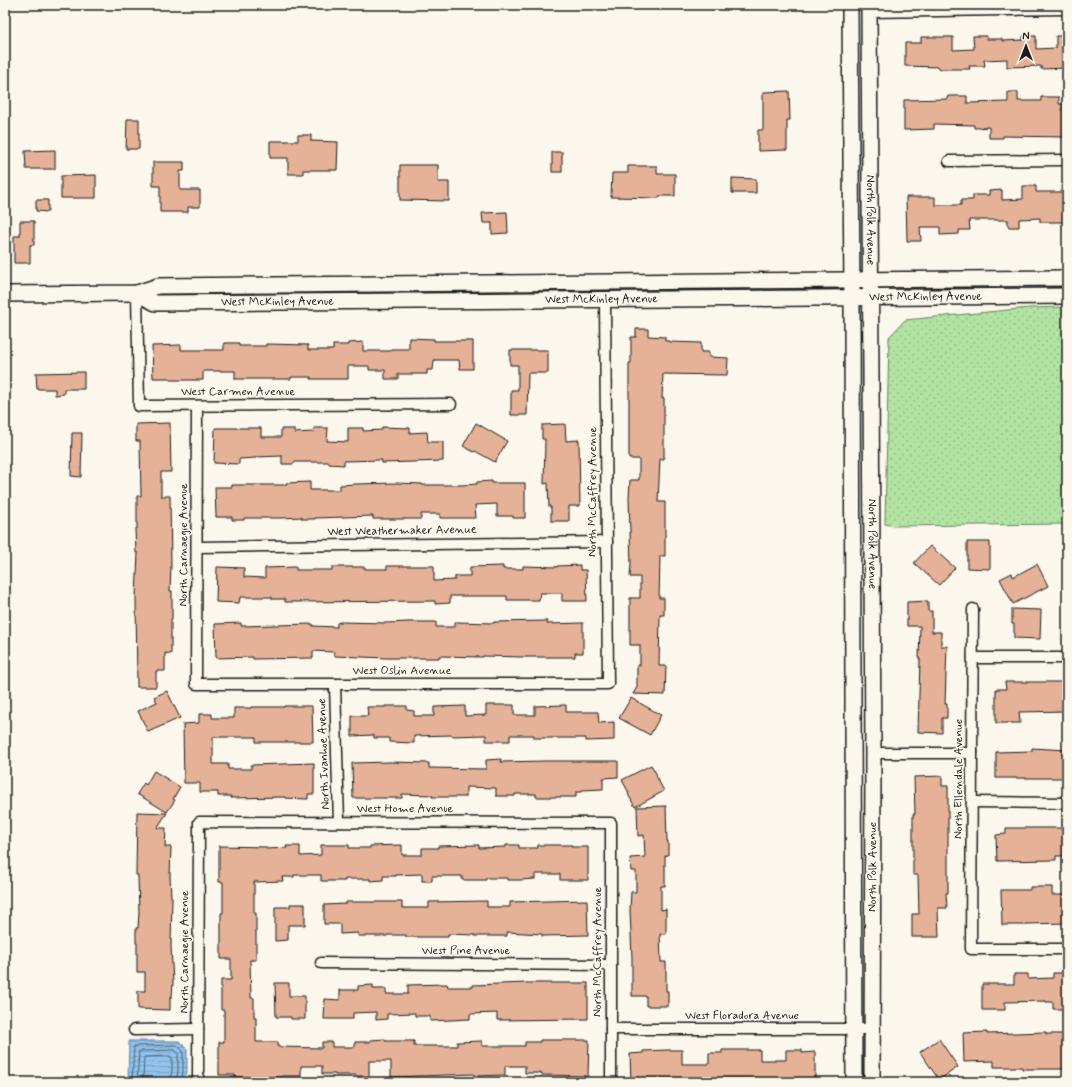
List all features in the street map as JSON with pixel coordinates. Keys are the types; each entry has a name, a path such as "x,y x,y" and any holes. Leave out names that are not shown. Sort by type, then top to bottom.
{"main road":[{"name":"North Polk Avenue","path":"850,5 854,1082"},
{"name":"North Polk Avenue","path":"870,8 873,753 872,1082"},
{"name":"West McKinley Avenue","path":"5,294 137,293 158,286 1067,278"},
{"path":"718,298 718,292 724,289 753,286 782,280"},
{"name":"West McKinley Avenue","path":"137,293 155,303 1067,296"},
{"path":"853,636 861,650 861,738 873,753"}],"street":[{"path":"870,8 1067,9"},
{"path":"950,161 1067,160"},
{"name":"West Carmen Avenue","path":"137,293 139,406 451,404"},
{"name":"North McCaffrey Avenue","path":"605,300 608,684"},
{"name":"North Carnaegie Avenue","path":"196,684 197,406"},
{"name":"West Weathermaker Avenue","path":"197,547 607,542"},
{"name":"North Ellendale Avenue","path":"974,609 971,949 1067,949"},
{"path":"973,658 1067,658"},
{"name":"West Oslin Avenue","path":"196,684 608,684"},
{"name":"North Ivanhoe Avenue","path":"335,684 339,822"},
{"path":"873,753 972,753"},
{"path":"972,802 1067,803"},
{"name":"North Carnaegie Avenue","path":"198,1082 199,822"},
{"name":"West Home Avenue","path":"199,822 611,823"},
{"name":"North McCaffrey Avenue","path":"611,823 611,1082"},
{"name":"West Pine Avenue","path":"321,963 611,965"},
{"name":"West Floradora Avenue","path":"611,1028 872,1028"},
{"path":"134,1030 198,1029"}],"green space":[{"path":"1067,307 1067,524 893,526 885,524 889,337 905,320 1029,308"}],"water":[{"path":"129,1041 179,1041 187,1049 187,1072 184,1082 128,1082"}],"building":[{"path":"973,36 987,36 987,39 1002,39 1002,41 1023,40 1023,36 1036,36 1036,49 1056,48 1056,36 1067,36 1067,68 1041,69 1041,66 1007,67 1007,59 984,60 985,66 969,66 970,69 940,69 939,67 905,66 905,43 921,43 921,37 953,37 953,50 974,49"},
{"path":"789,91 790,120 787,120 787,150 758,151 758,130 763,130 763,92"},
{"path":"1008,92 1018,92 1018,101 1041,101 1041,97 1059,97 1059,104 1067,104 1067,137 1003,136 1003,138 989,138 989,127 974,128 974,125 934,124 934,129 904,130 904,100 947,99 948,96 967,96 967,103 1008,102"},
{"path":"127,119 139,119 139,149 126,149"},
{"path":"298,135 311,135 311,141 338,142 337,170 303,170 303,174 288,174 288,158 270,158 270,141 298,141"},
{"path":"55,150 55,169 26,169 25,151"},
{"path":"552,152 562,152 562,172 552,172"},
{"path":"153,162 184,162 184,171 180,171 180,190 200,190 200,207 188,207 188,212 160,212 160,186 153,186"},
{"path":"400,165 438,165 438,182 449,182 449,201 400,200"},
{"path":"628,166 657,166 657,174 675,174 675,196 659,196 659,198 611,197 612,173 628,173"},
{"path":"96,175 96,198 61,198 61,176"},
{"path":"732,178 756,179 756,193 732,193"},
{"path":"1023,186 1036,186 1036,192 1067,192 1067,222 1040,222 1040,218 1019,219 1019,227 1008,227 1008,220 969,220 970,230 959,230 959,234 940,235 940,227 920,227 921,241 907,241 906,197 935,197 935,205 961,205 961,200 973,200 973,195 989,195 989,191 1002,190 1002,200 1023,199"},
{"path":"36,200 48,200 48,212 36,211"},
{"path":"507,212 508,233 492,234 492,223 483,223 482,213"},
{"path":"20,221 34,221 34,245 30,245 30,263 14,263 14,236 20,236"},
{"path":"636,329 648,329 648,336 665,337 665,341 701,343 701,352 709,352 709,357 728,358 727,375 663,374 662,399 664,398 664,459 660,459 658,502 665,502 665,556 660,556 659,598 664,598 664,615 660,615 659,666 666,666 665,695 633,694 637,687 637,665 640,665 640,645 630,645 630,598 640,598 640,577 630,577 630,480 639,480 639,459 629,459 629,363 631,363 631,337 636,337"},
{"path":"409,338 434,339 434,341 473,341 473,369 460,369 459,360 434,360 433,370 427,370 427,374 398,374 398,379 385,379 385,370 369,370 369,366 348,366 348,379 311,379 311,377 291,377 291,379 235,379 235,371 203,371 203,380 170,380 170,378 153,378 152,346 181,345 181,350 224,350 224,343 239,343 239,346 266,346 266,344 308,345 308,350 333,350 333,345 348,345 348,343 363,342 363,351 391,351 391,349 409,349"},
{"path":"510,350 548,350 548,373 528,373 527,415 511,415 511,390 518,390 518,365 510,365"},
{"path":"84,372 84,389 64,389 64,394 55,395 55,389 37,389 36,373"},
{"path":"170,423 171,472 161,472 161,496 170,496 170,591 172,591 171,654 165,653 165,671 156,671 156,687 137,687 136,596 138,553 136,553 135,529 137,529 137,496 141,496 140,441 136,441 136,424"},
{"path":"476,423 507,441 495,462 463,446"},
{"path":"565,424 566,441 579,440 580,506 569,506 569,521 551,521 548,483 544,484 545,439 542,439 542,425"},
{"path":"382,427 410,428 410,433 427,432 428,442 443,442 443,461 382,463 382,460 344,461 344,465 329,464 329,462 294,462 294,464 282,464 282,456 239,459 239,464 214,463 215,428 261,428 261,437 281,437 281,429 294,429 294,433 314,432 314,428 328,428 327,441 348,442 348,428 363,428 363,431 382,430"},
{"path":"72,433 82,433 81,477 71,476"},
{"path":"492,481 492,483 525,483 525,518 497,516 497,504 475,505 476,518 440,518 440,514 421,514 421,519 373,519 373,516 315,519 302,519 302,517 244,518 244,520 232,520 232,517 216,517 215,487 232,487 232,485 286,485 286,483 310,482 310,490 340,490 340,485 356,484 397,483 422,485 462,485"},
{"path":"967,542 990,542 990,569 967,568"},
{"path":"930,546 955,568 939,585 914,563"},
{"path":"1037,564 1048,586 1013,604 1000,579 1012,573 1013,577"},
{"path":"580,565 580,570 586,570 587,601 562,601 562,593 540,593 539,600 507,600 507,596 450,596 450,603 435,604 435,601 285,602 285,599 272,599 272,597 240,597 239,603 216,602 217,567 244,568 244,577 265,578 265,568 296,567 296,570 332,570 332,567 387,569 387,566 434,566 434,581 455,580 455,576 470,576 470,567 503,566 503,569 523,569 523,566 557,567"},
{"path":"928,601 928,611 932,611 932,632 941,632 941,646 947,646 945,704 947,704 947,718 942,718 942,733 918,732 920,626 907,626 907,602"},
{"path":"1012,609 1041,610 1040,639 1014,638"},
{"path":"547,621 547,624 583,623 583,653 575,653 575,657 439,656 439,658 388,658 334,656 334,652 313,651 313,658 216,658 215,624 241,623 241,626 313,624 313,626 337,627 337,623 340,622 436,622 436,627 455,627 455,622 494,623"},
{"path":"1005,682 1067,682 1067,711 1019,712 1020,723 996,723 996,689 1006,689"},
{"path":"167,691 180,718 148,732 138,711 157,702 154,697"},
{"path":"631,698 661,715 650,735 619,718"},
{"path":"486,705 514,705 514,715 535,715 535,706 566,705 566,712 598,712 599,723 614,722 614,740 586,741 586,738 534,738 534,735 510,735 510,741 486,741 486,735 452,735 414,736 414,743 389,742 389,738 374,738 374,735 352,736 352,716 368,716 367,707 407,706 407,710 414,711 414,716 434,716 434,707 465,706 465,716 486,715"},
{"path":"312,706 313,742 256,742 256,737 213,737 213,764 228,764 228,769 251,769 251,765 314,763 314,794 308,794 308,799 285,797 231,798 231,796 218,796 218,792 200,792 200,783 184,783 183,724 199,723 199,714 212,714 212,718 234,718 234,708"},
{"path":"1032,748 1067,750 1067,778 996,778 996,752 1032,751"},
{"path":"501,759 501,762 618,761 618,777 603,778 603,789 582,790 582,792 576,792 576,797 536,797 536,794 496,796 496,788 466,787 466,797 432,797 432,795 402,794 402,798 353,798 352,763 429,763 429,768 486,769 486,760"},
{"path":"651,765 664,791 635,807 622,780"},
{"path":"154,771 180,787 173,799 175,800 167,812 137,794 144,783 146,785"},
{"path":"942,776 942,786 948,786 947,908 938,908 939,937 912,937 912,914 919,914 918,875 913,875 913,814 915,814 914,777"},
{"path":"666,806 668,855 665,856 665,886 661,886 661,910 666,909 666,934 660,934 661,962 666,962 666,991 668,991 668,1006 646,1006 646,996 632,996 630,910 631,892 636,892 636,871 631,871 630,858 645,857 644,835 638,836 637,807"},
{"path":"137,812 167,813 157,828 166,828 165,847 171,847 171,947 173,982 172,997 170,997 170,1010 138,1009 138,991 145,991 145,972 137,972 136,928 138,928 139,913 138,875 136,875"},
{"path":"1006,828 1067,828 1067,856 1056,856 1056,860 997,861 996,835 1006,834"},
{"path":"321,845 349,845 349,848 370,848 370,846 402,845 402,855 422,855 422,848 438,848 438,846 479,845 479,848 519,845 519,848 538,848 538,845 572,845 572,847 588,847 588,880 560,880 560,874 535,874 535,879 519,880 507,880 507,878 486,878 486,880 462,880 462,876 432,876 432,881 422,881 422,874 383,876 383,880 370,881 370,879 321,881 321,875 294,875 294,877 282,877 283,881 254,882 254,913 256,913 256,960 250,960 251,998 254,998 254,1017 256,1017 256,1042 278,1042 278,1047 322,1048 322,1042 332,1042 332,1047 355,1047 355,1042 370,1042 370,1040 385,1039 385,1041 414,1041 414,1046 457,1046 457,1042 482,1041 482,1046 525,1046 525,1042 540,1042 540,1040 589,1040 588,1076 525,1073 525,1066 505,1066 505,1075 474,1076 474,1074 391,1077 391,1061 369,1061 369,1076 322,1074 322,1066 301,1066 301,1076 235,1077 235,1075 219,1075 219,1042 224,1042 224,1010 221,1010 221,980 231,980 231,959 221,959 223,882 219,882 219,846 266,847 266,849 287,848 286,846 300,846 300,856 321,855"},
{"path":"1030,887 1052,887 1052,895 1067,895 1067,923 1002,925 1001,890 1030,890"},
{"path":"587,900 588,935 542,936 542,934 507,932 507,936 448,934 448,937 406,937 406,935 358,936 358,933 340,934 340,924 324,924 324,905 346,904 346,902 402,902 402,908 429,908 429,902 487,901 487,907 510,907 510,902"},
{"path":"290,904 305,904 305,925 288,925 288,940 275,941 275,907 290,907"},
{"path":"1053,973 1067,973 1066,1009 1053,1009 1053,1002 1046,1001 1005,1002 1005,1010 982,1010 982,984 1014,984 1014,974 1028,974 1028,979 1053,978"},
{"path":"275,983 289,983 289,996 305,996 305,1019 276,1017"},
{"path":"588,983 588,1019 497,1020 497,1013 470,1014 470,1019 430,1021 430,1016 415,1016 415,1013 387,1014 387,1019 376,1020 376,1012 353,1013 353,1019 324,1019 325,999 340,1000 340,990 358,990 358,986 373,985 373,989 386,989 386,994 408,994 408,985 447,984 448,987 473,987 473,985"},
{"path":"987,1032 987,1034 1046,1032 1046,1034 1067,1034 1067,1069 1022,1069 1022,1067 994,1067 994,1061 964,1062 963,1033"},
{"path":"939,1039 958,1067 939,1080 920,1052"},
{"path":"682,1050 682,1064 709,1064 709,1053 722,1053 722,1050 760,1050 760,1060 786,1060 786,1050 802,1050 802,1053 815,1052 815,1082 806,1082 805,1079 719,1079 720,1082 631,1082 630,1054 643,1053 643,1051"}]}
